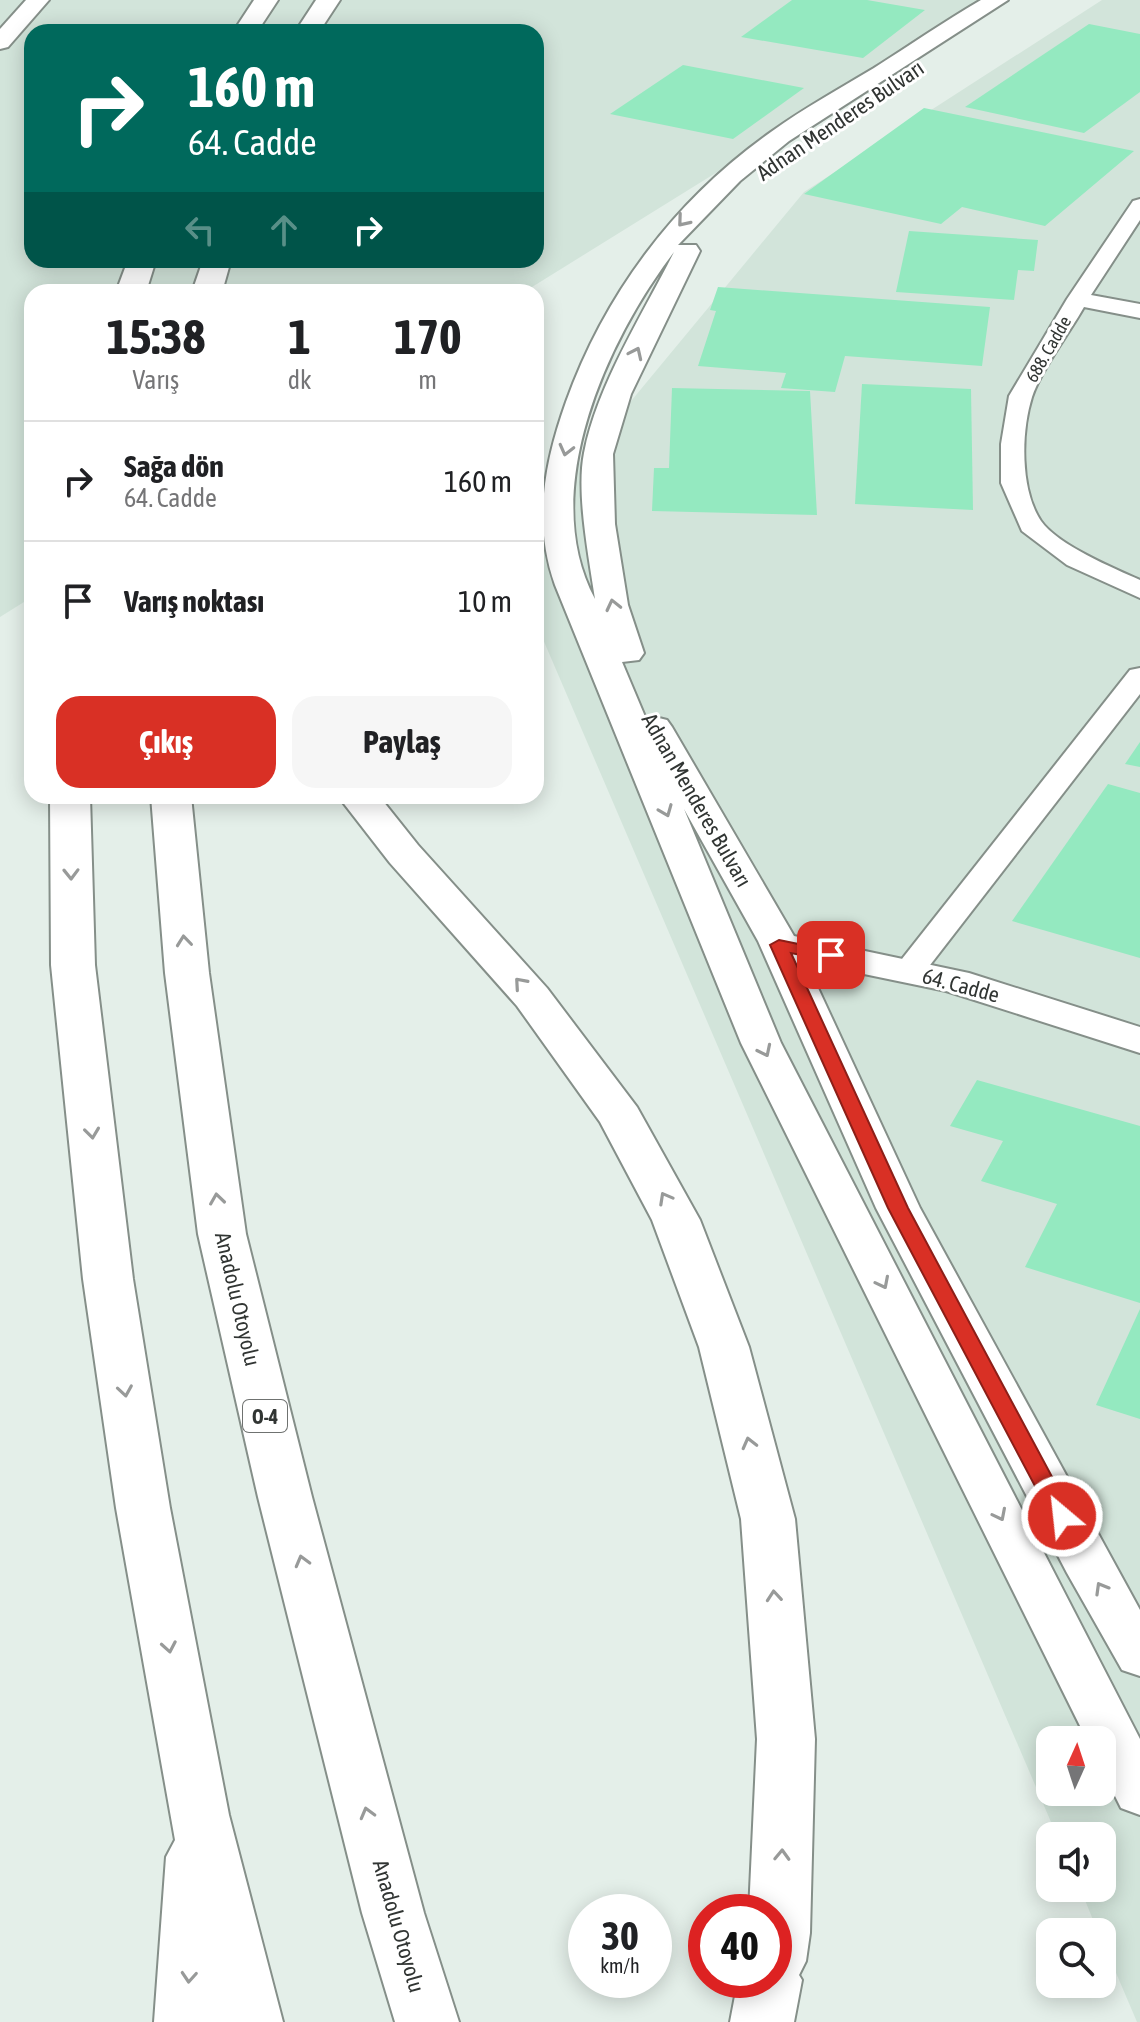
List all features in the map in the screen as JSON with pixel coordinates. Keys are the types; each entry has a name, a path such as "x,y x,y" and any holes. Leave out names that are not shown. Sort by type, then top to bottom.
{"highway":[{"path":"250,24 266,0"},
{"path":"312,24 328,0"},
{"path":"333,24 344,0"},
{"path":"70,804 73,965 108,1279 143,1508 199,1815 251,2022"},
{"name":"Anadolu Otoyolu","path":"172,804 187,973 222,1234 285,1497 393,1913 427,2022"},
{"path":"364,804 404,854 532,997 621,1118 676,1220 724,1347 768,1519 786,1739 780,1894"},
{"path":"186,2022 199,1815"},
{"path":"762,2022 767,1998"}],"street":[{"path":"997,0 803,121 766,147 691,211 650,261 588,374 563,455 556,514 560,559 569,584 583,607 761,1043 1140,1792"},
{"name":"Adnan Menderes Bulvarı","path":"1025,0 775,158 724,204 689,247 617,394 598,454 599,524 612,605 644,708 779,945 898,1208 1085,1559 1140,1655"},
{"path":"39,24 48,3"},
{"path":"0,42 48,3"},
{"path":"8,65 24,46"},
{"name":"688. Cadde","path":"1140,205 1078,299 1021,396 1013,444 1013,483 1031,526 1076,560 1140,590"},
{"path":"1078,299 1140,311"},
{"path":"909,971 1140,676"},
{"name":"64. Cadde","path":"779,945 955,981 1140,1040"}],"shaded area":[{"path":"0,0 994,0 537,284 24,284 24,602 0,617"},
{"path":"1102,0 1140,0 1140,2022 1137,2022 1116,1973 1116,1918 1092,1918 1086,1902 1116,1902 1116,1822 1051,1822 1044,1806 1116,1806 1116,1726 1036,1726 1036,1787 544,642 544,506 804,192"}],"building":[{"path":"792,0 867,0 925,10 863,58 741,37"},
{"path":"1089,24 1140,34 1140,92 1084,133 965,107"},
{"path":"683,65 804,88 733,139 610,114"},
{"path":"924,108 1134,151 1045,226 962,207 941,224 804,194"},
{"path":"909,231 1038,240 1034,271 1018,270 1014,300 896,292"},
{"path":"718,287 990,307 982,366 845,356 835,392 781,388 786,373 698,366 716,311 710,310"},
{"path":"862,384 971,389 973,510 855,504"},
{"path":"672,388 810,391 817,515 652,511 654,468 669,468"},
{"path":"1140,742 1140,767 1125,764"},
{"path":"1108,784 1140,793 1140,958 1012,921"},
{"path":"977,1080 1140,1126 1140,1303 1025,1267 1057,1204 981,1181 1003,1141 950,1126"},
{"path":"1140,1309 1140,1419 1096,1405"}],"route":[{"path":"831,955 779,945 898,1208 1062,1516"}]}
